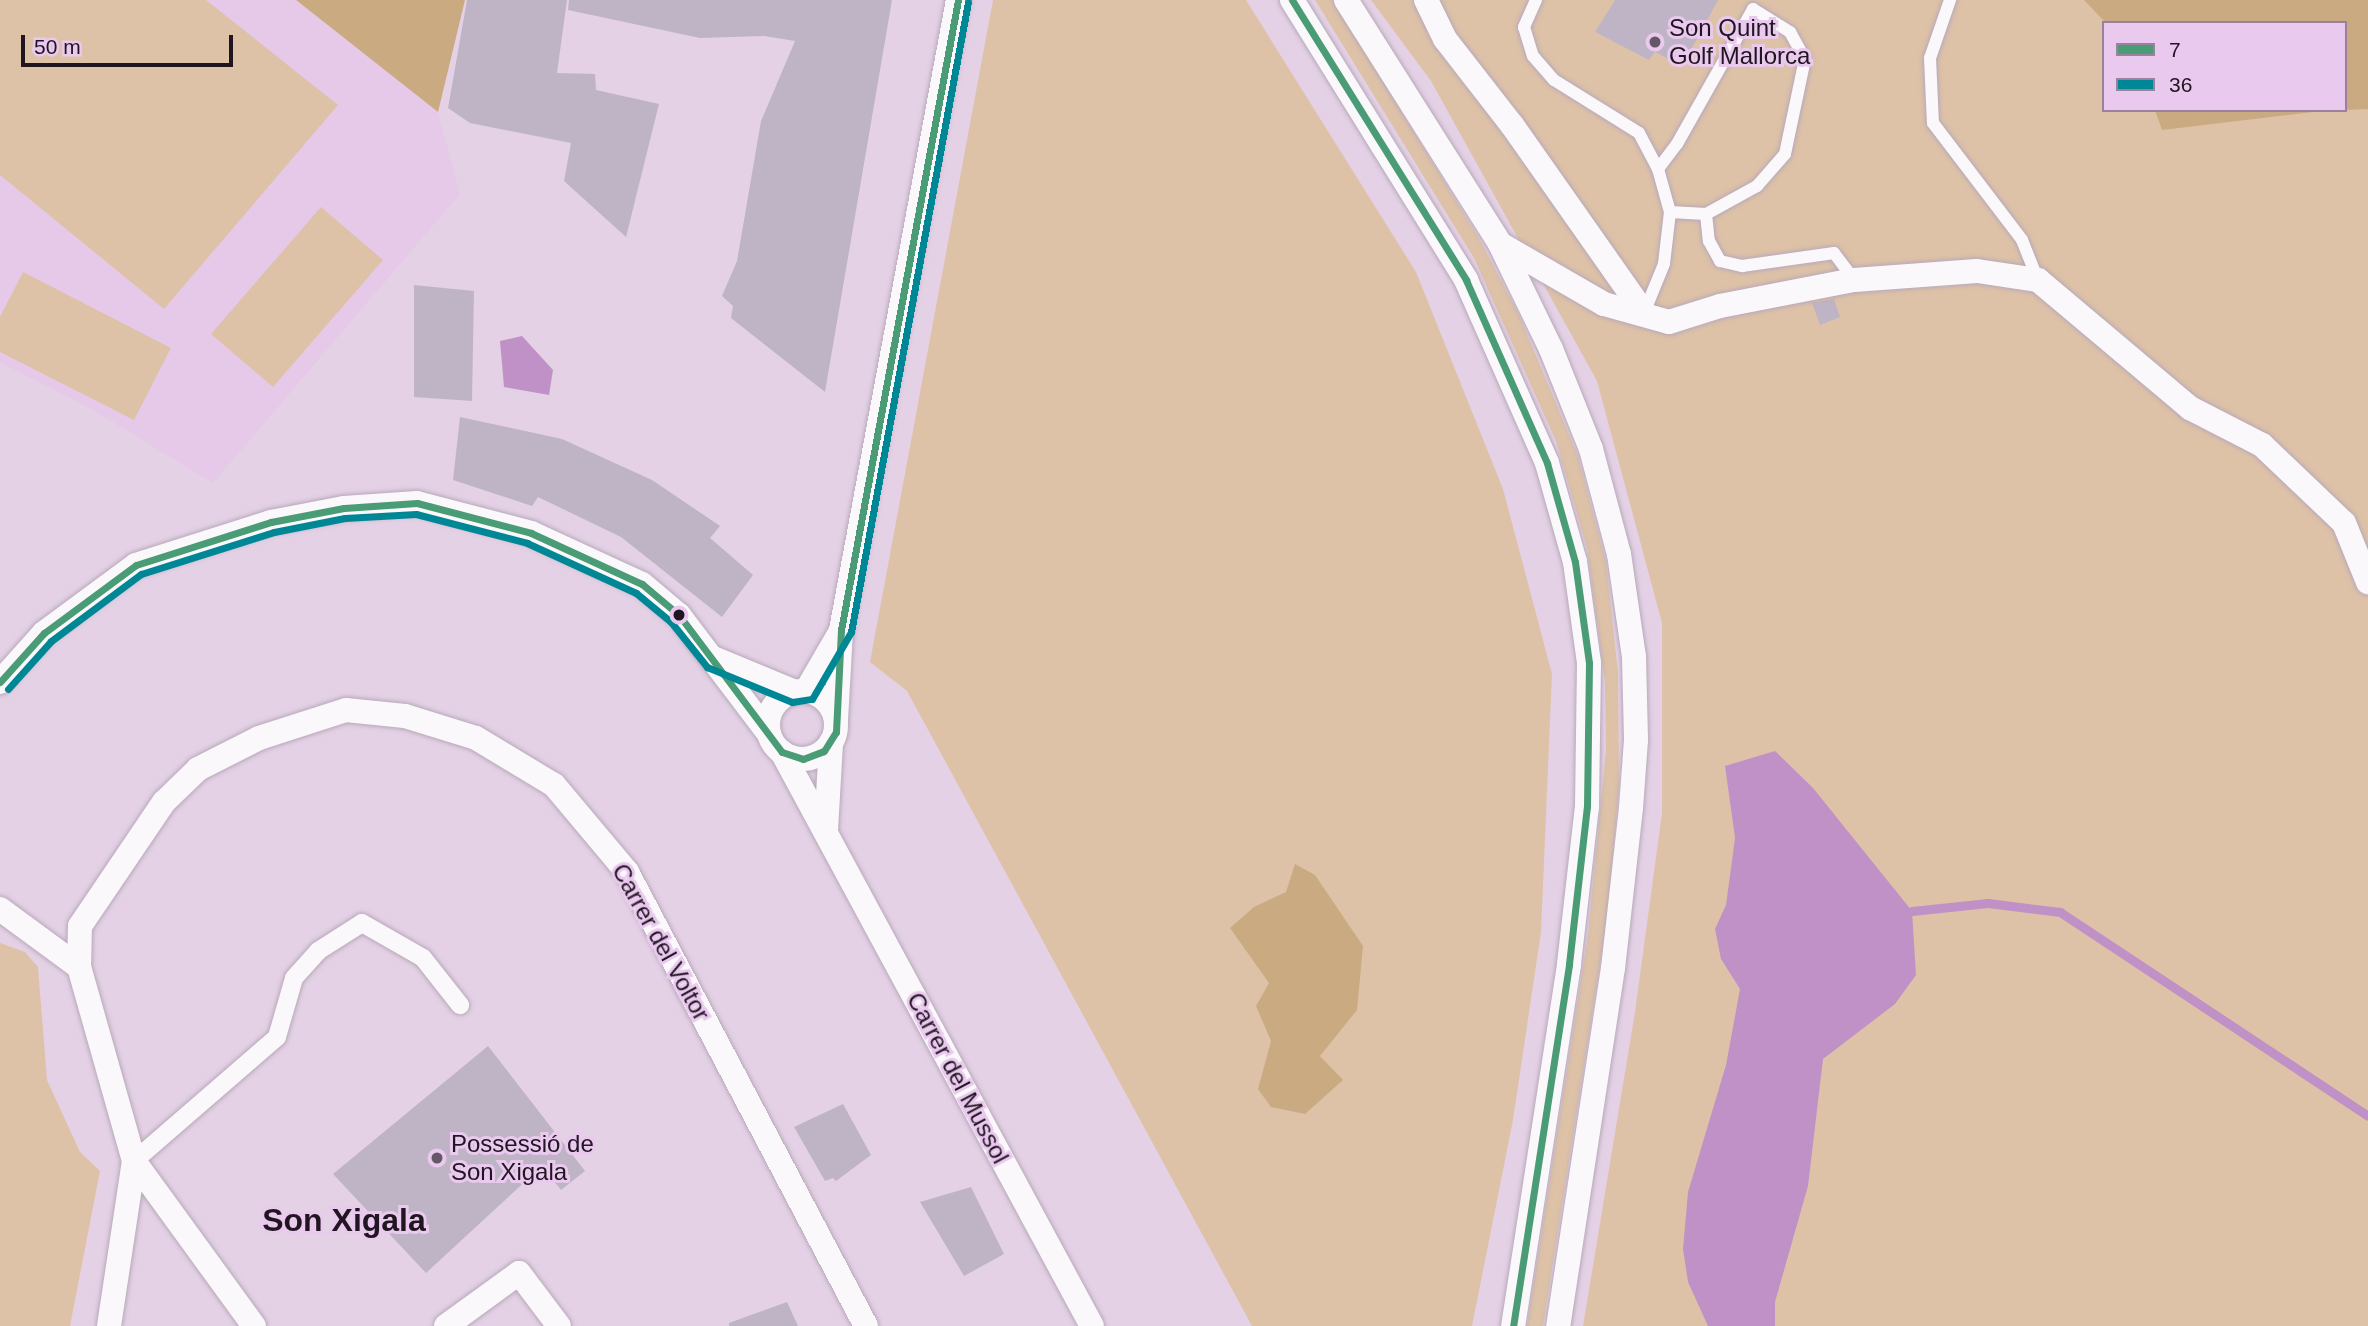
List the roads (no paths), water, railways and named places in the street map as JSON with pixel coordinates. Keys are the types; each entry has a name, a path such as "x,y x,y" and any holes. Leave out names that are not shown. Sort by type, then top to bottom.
{"street":[{"path":"826,830 841,631 958,0"},
{"path":"1292,0 1466,280 1547,463 1575,562 1589,663 1587,806 1569,965 1513,1326"},
{"path":"1346,0 1500,244 1550,349 1591,449 1619,554 1633,657 1636,740 1613,968 1558,1326"},
{"path":"1426,0 1445,39 1512,125 1644,313"},
{"path":"1500,244 1604,304 1669,322 1720,306 1854,279 1977,271 2038,280 2190,408 2262,445 2344,523 2368,582"},
{"name":"Carrer del Mussol","path":"0,682 44,633 136,565 271,522 344,508 416,503 531,533 642,584 679,615 776,743 826,830 1092,1326"},
{"path":"834,731 814,757 792,757 776,743 768,723 776,703 800,691 841,631"},
{"path":"712,658 826,700 834,731"},
{"name":"Carrer del Voltor","path":"134,1161 79,967 80,926 164,802 198,769 259,738 346,710 405,716 476,738 554,785 627,872 866,1326"},
{"path":"0,909 79,967"},
{"path":"109,1326 134,1161 277,1037 294,978 318,951 362,923 422,958 460,1005"},
{"path":"134,1161 254,1326"},
{"path":"446,1326 519,1273 559,1326"}],"lane":[{"path":"1536,0 1524,27 1533,56 1554,80 1639,133 1658,169 1670,212 1664,264 1644,313"},
{"path":"1950,0 1930,58 1933,123 2022,240 2038,280"},
{"path":"1658,169 1677,144 1753,9 1790,32 1805,59 1785,153 1757,186 1706,214 1670,212"},
{"path":"1706,214 1709,241 1720,261 1742,266 1834,253 1854,279"}],"waterway":[{"path":"1912,911 1988,903 2060,912 2368,1116"}],"place":[{"name":"Son Quint Golf Mallorca","path":"1655,42"},
{"name":"Possessió de Son Xigala","path":"437,1158"}],"district":[{"name":"Son Xigala","path":"344,1220"}]}
